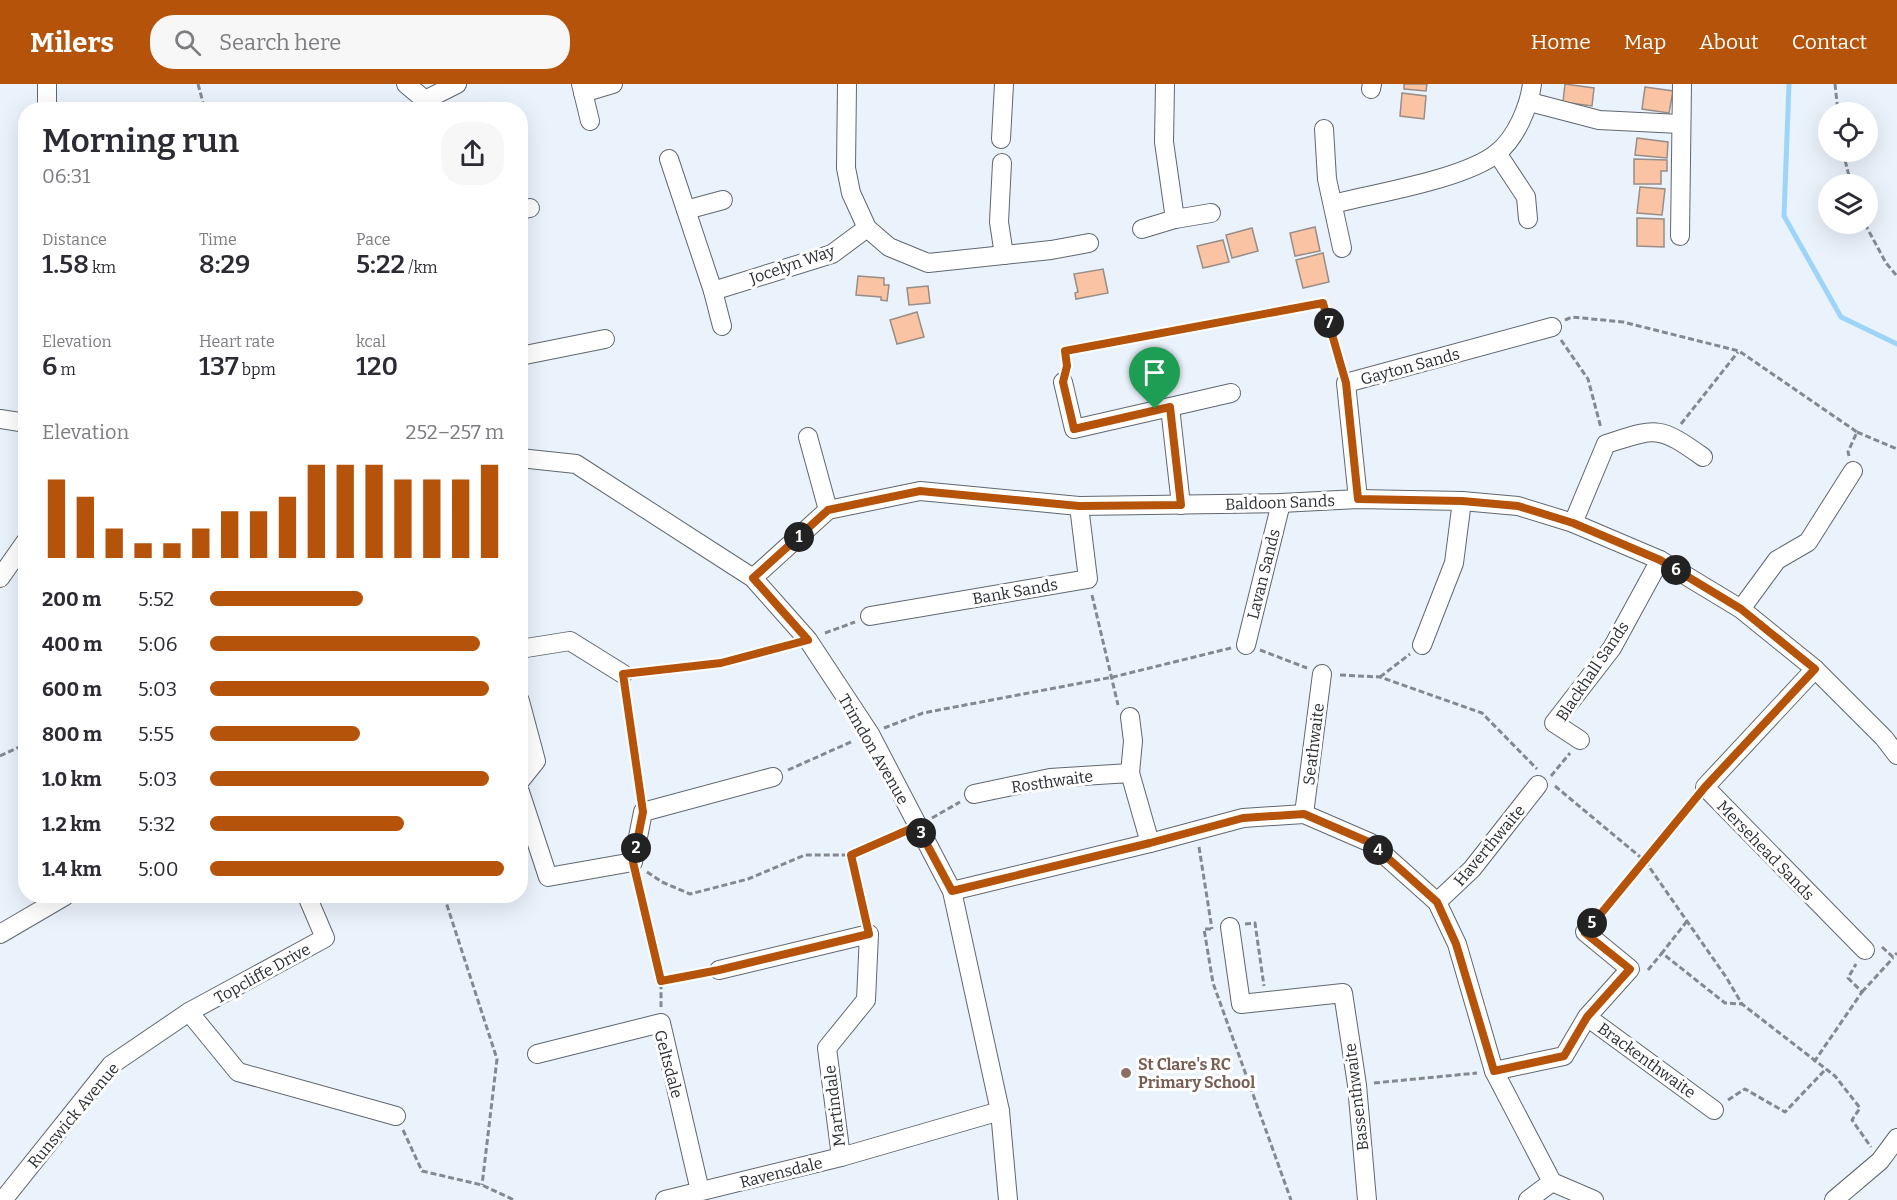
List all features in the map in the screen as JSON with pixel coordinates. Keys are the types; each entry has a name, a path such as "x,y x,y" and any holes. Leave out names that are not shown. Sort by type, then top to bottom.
{"street":[{"path":"47,84 47,102"},
{"path":"406,84 423,102"},
{"path":"431,102 458,84"},
{"path":"590,121 582,89 613,84"},
{"path":"847,84 846,168 851,194 867,228 889,247 928,263 1051,250 1089,243"},
{"path":"1165,84 1164,142 1176,219"},
{"path":"1001,139 1004,85"},
{"path":"1680,236 1682,86"},
{"path":"1334,204 1460,173 1497,153 1514,132 1531,93 1599,120 1680,124"},
{"path":"1324,129 1327,179 1342,248"},
{"path":"1497,153 1526,197 1528,219"},
{"path":"669,159 713,291 722,326"},
{"path":"1002,164 999,222 1004,255"},
{"path":"686,210 723,200"},
{"path":"1142,229 1176,219 1211,213"},
{"name":"Jocelyn Way","path":"713,291 832,254 867,228"},
{"name":"Gayton Sands","path":"1358,499 1346,383 1552,327"},
{"path":"528,354 605,339"},
{"path":"1063,382 1074,429 1231,393"},
{"path":"1170,407 1181,505"},
{"path":"0,419 18,422"},
{"path":"1573,523 1606,444 1648,430 1673,435 1703,457"},
{"path":"753,578 828,510 808,436"},
{"name":"Trimdon Avenue","path":"528,459 576,464 753,578 808,640 870,734 952,891 1000,1111 1008,1200"},
{"path":"1741,609 1778,560 1808,542 1853,471"},
{"name":"Baldoon Sands","path":"828,510 920,491 1079,506 1281,503 1358,499 1462,501 1518,506 1573,523 1660,560 1741,609 1890,733 1897,755"},
{"path":"1422,645 1454,563 1462,501"},
{"name":"Lavan Sands","path":"1246,645 1281,503"},
{"path":"1079,506 1088,579"},
{"path":"0,578 18,552"},
{"name":"Blackhall Sands","path":"1580,740 1554,723 1612,648 1660,560"},
{"name":"Bank Sands","path":"870,616 1088,579"},
{"path":"528,648 570,641 623,674"},
{"name":"Mersehead Sands","path":"1815,669 1705,787 1865,950"},
{"name":"Seathwaite","path":"1304,814 1322,674"},
{"path":"1130,717 1133,741 1130,773 1150,843"},
{"path":"528,731 536,761 528,771"},
{"name":"Rosthwaite","path":"974,794 1050,778 1130,773"},
{"path":"528,816 548,877 633,862 643,812 773,777"},
{"name":"Haverthwaite","path":"1437,902 1473,869 1543,783"},
{"path":"952,891 1243,818 1304,814 1371,843 1437,902 1456,944 1494,1071 1552,1182 1594,1200"},
{"path":"0,934 52,903"},
{"name":"Topcliffe Drive","path":"189,1012 325,938 310,903"},
{"name":"Bassenthwaite","path":"1230,927 1240,1004 1343,993 1357,1085 1367,1200"},
{"path":"1585,933 1630,969 1587,1017"},
{"path":"719,970 869,934"},
{"name":"Martindale","path":"841,1157 827,1048 866,1000 869,934"},
{"path":"189,1012 238,1072 396,1116"},
{"name":"Runswick Avenue","path":"3,1200 111,1065 189,1012"},
{"name":"Brackenthwaite","path":"1494,1071 1564,1056 1587,1017 1714,1110"},
{"name":"Geltsdale","path":"537,1054 661,1023 700,1191"},
{"name":"Ravensdale","path":"665,1200 841,1157 1000,1111"},
{"path":"1834,1200 1880,1161 1897,1138"},
{"path":"1528,1200 1552,1182"}],"path":[{"path":"198,84 203,102"},
{"path":"1835,84 1837,102"},
{"path":"1870,234 1886,263 1897,276"},
{"path":"1063,382 1067,366 1065,351 1323,303 1346,383"},
{"path":"1606,444 1588,379 1552,327 1572,317 1623,322 1738,351 1857,432 1897,449"},
{"path":"1673,435 1738,351"},
{"path":"1853,471 1848,452 1857,432"},
{"path":"1088,579 1119,708 1130,717"},
{"path":"643,812 623,674 721,663 808,640 870,616"},
{"path":"773,777 923,713 1113,677 1246,645 1322,674 1380,677 1482,713 1543,783 1645,861 1742,1004 1834,1076 1860,1108 1852,1120 1880,1161"},
{"path":"1380,677 1422,645"},
{"path":"1543,783 1580,740"},
{"path":"0,756 18,748"},
{"path":"1585,933 1705,787"},
{"path":"633,862 662,882 690,894 748,879 805,855 851,855 917,826 974,794"},
{"path":"851,855 869,934"},
{"path":"633,862 661,981 661,1023"},
{"path":"446,903 497,1059 482,1185"},
{"path":"1687,921 1662,953 1725,1003 1742,1004"},
{"path":"1211,929 1204,929 1213,983 1291,1200"},
{"path":"1862,992 1848,978 1865,950 1877,943 1893,957"},
{"path":"1814,1062 1862,992 1897,953"},
{"path":"661,981 719,970"},
{"path":"1714,1110 1745,1089 1785,1112 1825,1070"},
{"path":"1357,1085 1494,1071"},
{"path":"396,1116 422,1171 482,1185 514,1200"}],"building":[{"path":"1404,84 1427,84 1426,91 1404,89"},
{"path":"1565,84 1594,88 1592,106 1563,102"},
{"path":"1645,87 1673,91 1669,113 1642,109"},
{"path":"1402,93 1426,96 1424,119 1400,116"},
{"path":"1637,138 1668,142 1667,158 1635,155"},
{"path":"1634,159 1667,160 1667,171 1661,171 1661,184 1634,184"},
{"path":"1640,187 1665,189 1662,215 1637,213"},
{"path":"1637,218 1664,219 1664,247 1637,246"},
{"path":"1315,227 1320,251 1295,256 1290,233"},
{"path":"1252,228 1258,251 1232,258 1226,235"},
{"path":"1223,240 1229,262 1203,268 1197,246"},
{"path":"1323,253 1329,282 1303,288 1296,260"},
{"path":"1103,269 1108,293 1076,299 1075,293 1078,292 1074,274"},
{"path":"858,276 884,278 884,285 889,285 887,301 881,300 881,297 856,295"},
{"path":"928,286 930,303 909,305 907,288"},
{"path":"917,312 924,337 897,344 890,320"}],"waterway":[{"path":"1789,84 1784,216 1841,317 1897,344"}],"place":[{"name":"St Clare's RC Primary School","path":"1126,1073"}],"route":[{"path":"1323,303 1346,383 1358,499 1462,501 1518,506 1573,523 1660,560 1741,609 1815,669 1705,787 1585,933 1630,969 1587,1017 1564,1056 1494,1071 1456,944 1437,902 1371,843 1304,814 1243,818 952,891 917,826 851,855 869,934 719,970 661,981 633,862 643,812 623,674 721,663 808,640 753,578 828,510 920,491 1079,506 1181,505 1170,407 1155,409 1074,429 1063,382 1067,366 1065,351 1323,303"}]}
